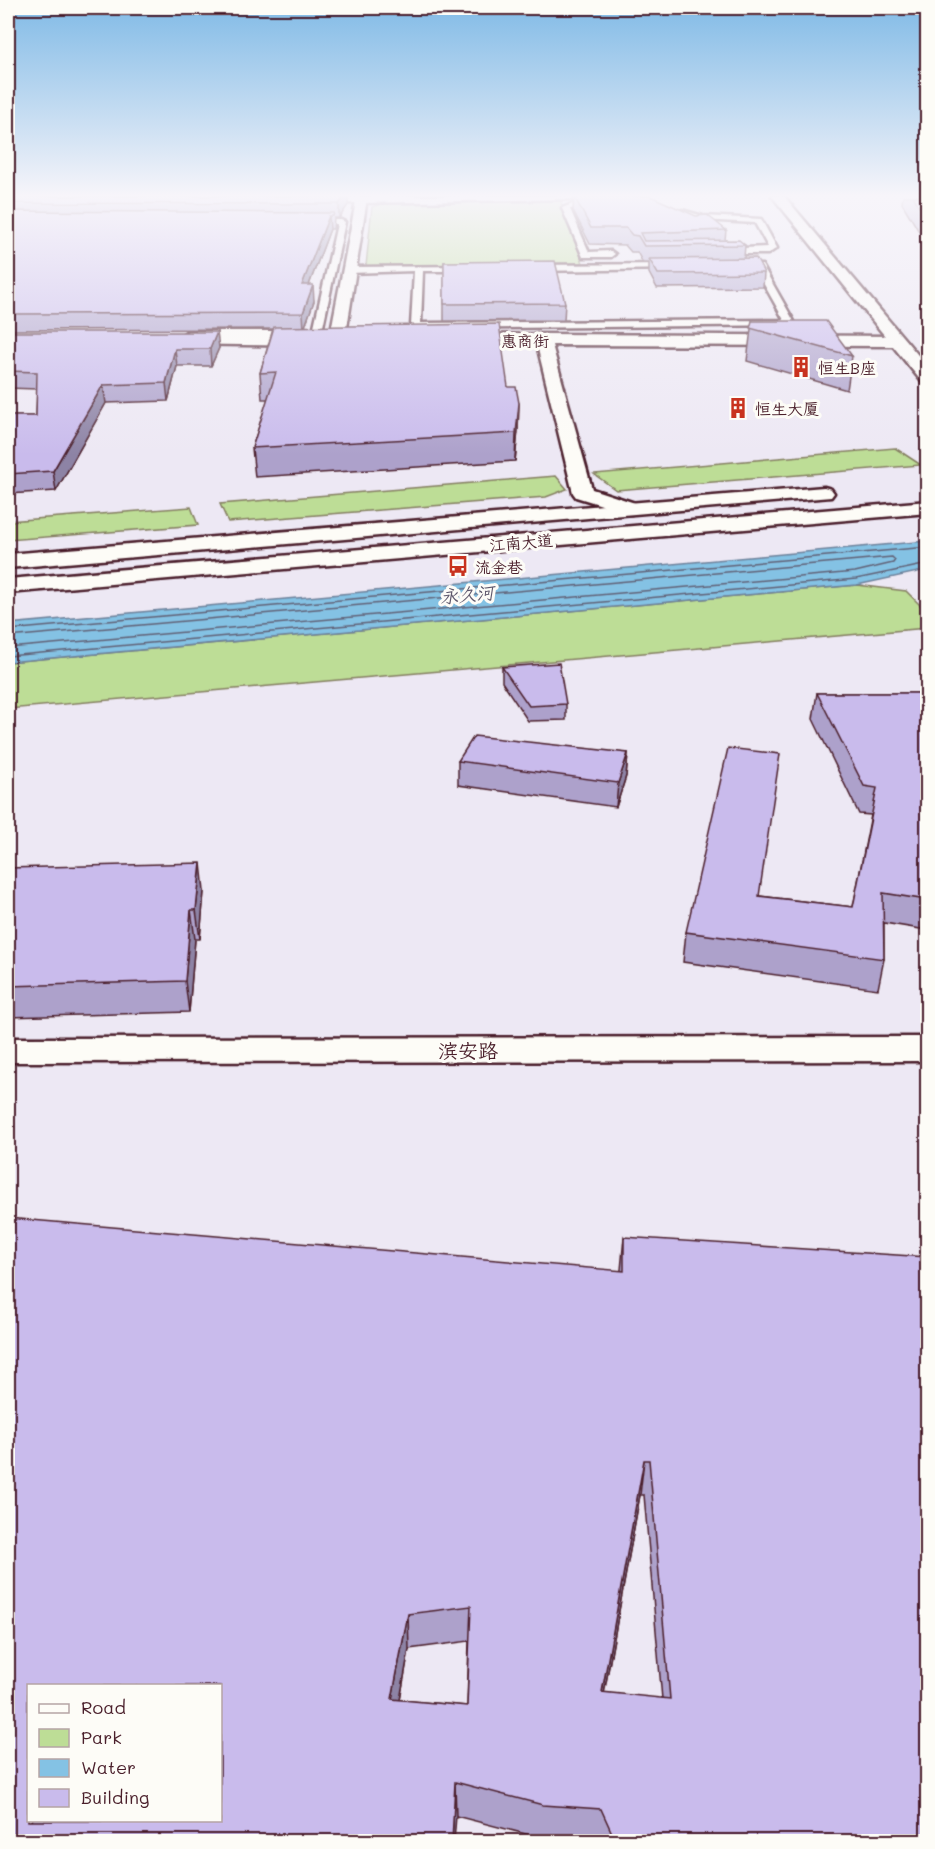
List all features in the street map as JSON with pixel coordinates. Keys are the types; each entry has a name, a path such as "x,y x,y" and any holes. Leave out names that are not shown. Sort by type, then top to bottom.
{"main road":[{"path":"161,338 343,341 347,282"},
{"path":"849,282 927,378"},
{"path":"543,339 584,493"},
{"name":"惠商街","path":"406,340 898,341"},
{"name":"江南大道","path":"8,561 844,491"},
{"path":"584,493 631,508"},
{"path":"557,514 584,493"},
{"name":"江南大道","path":"8,586 927,507"},
{"name":"滨安路","path":"8,1050 927,1049"}],"lane":[{"path":"161,338 317,334 328,282"},
{"path":"418,282 416,326 790,323 767,282"}],"green space":[{"path":"895,448 921,465 616,490 594,474"},
{"path":"556,476 567,489 546,497 228,522 220,504"},
{"path":"191,507 198,525 8,540 8,521"},
{"path":"857,585 906,591 927,612 927,628 8,709 8,662"}],"water":[{"name":"永久河","path":"927,541 927,570 857,585 8,662 8,624"}],"building":[{"path":"8,282 303,282 302,285 313,285 303,313 8,314"},
{"path":"444,282 560,282 565,303 444,304"},
{"path":"752,321 826,321 852,356 750,328"},
{"path":"499,324 508,387 516,387 519,403 516,433 252,448 276,372 260,373 274,327"},
{"path":"8,332 217,332 210,349 175,349 166,383 103,385 53,471 8,474 8,416 36,416 37,372 8,371"},
{"path":"559,663 566,704 529,706 502,667"},
{"path":"817,693 927,693 927,900 883,893 884,959 686,932 728,748 780,754 759,896 853,907 877,788 864,786"},
{"path":"474,736 628,753 618,783 458,761"},
{"path":"201,863 196,910 191,910 185,981 8,986 8,868"},
{"path":"8,1218 624,1271 624,1237 927,1257 927,1842 616,1842 601,1809 543,1805 455,1782 452,1842 8,1841","holes":["644,1460 649,1460 670,1699 602,1692","471,1606 467,1706 392,1699 408,1614"]}],"place":[{"name":"恒生B座","path":"801,367"},
{"name":"恒生大厦","path":"738,408"},
{"name":"流金巷","path":"458,566"}]}
